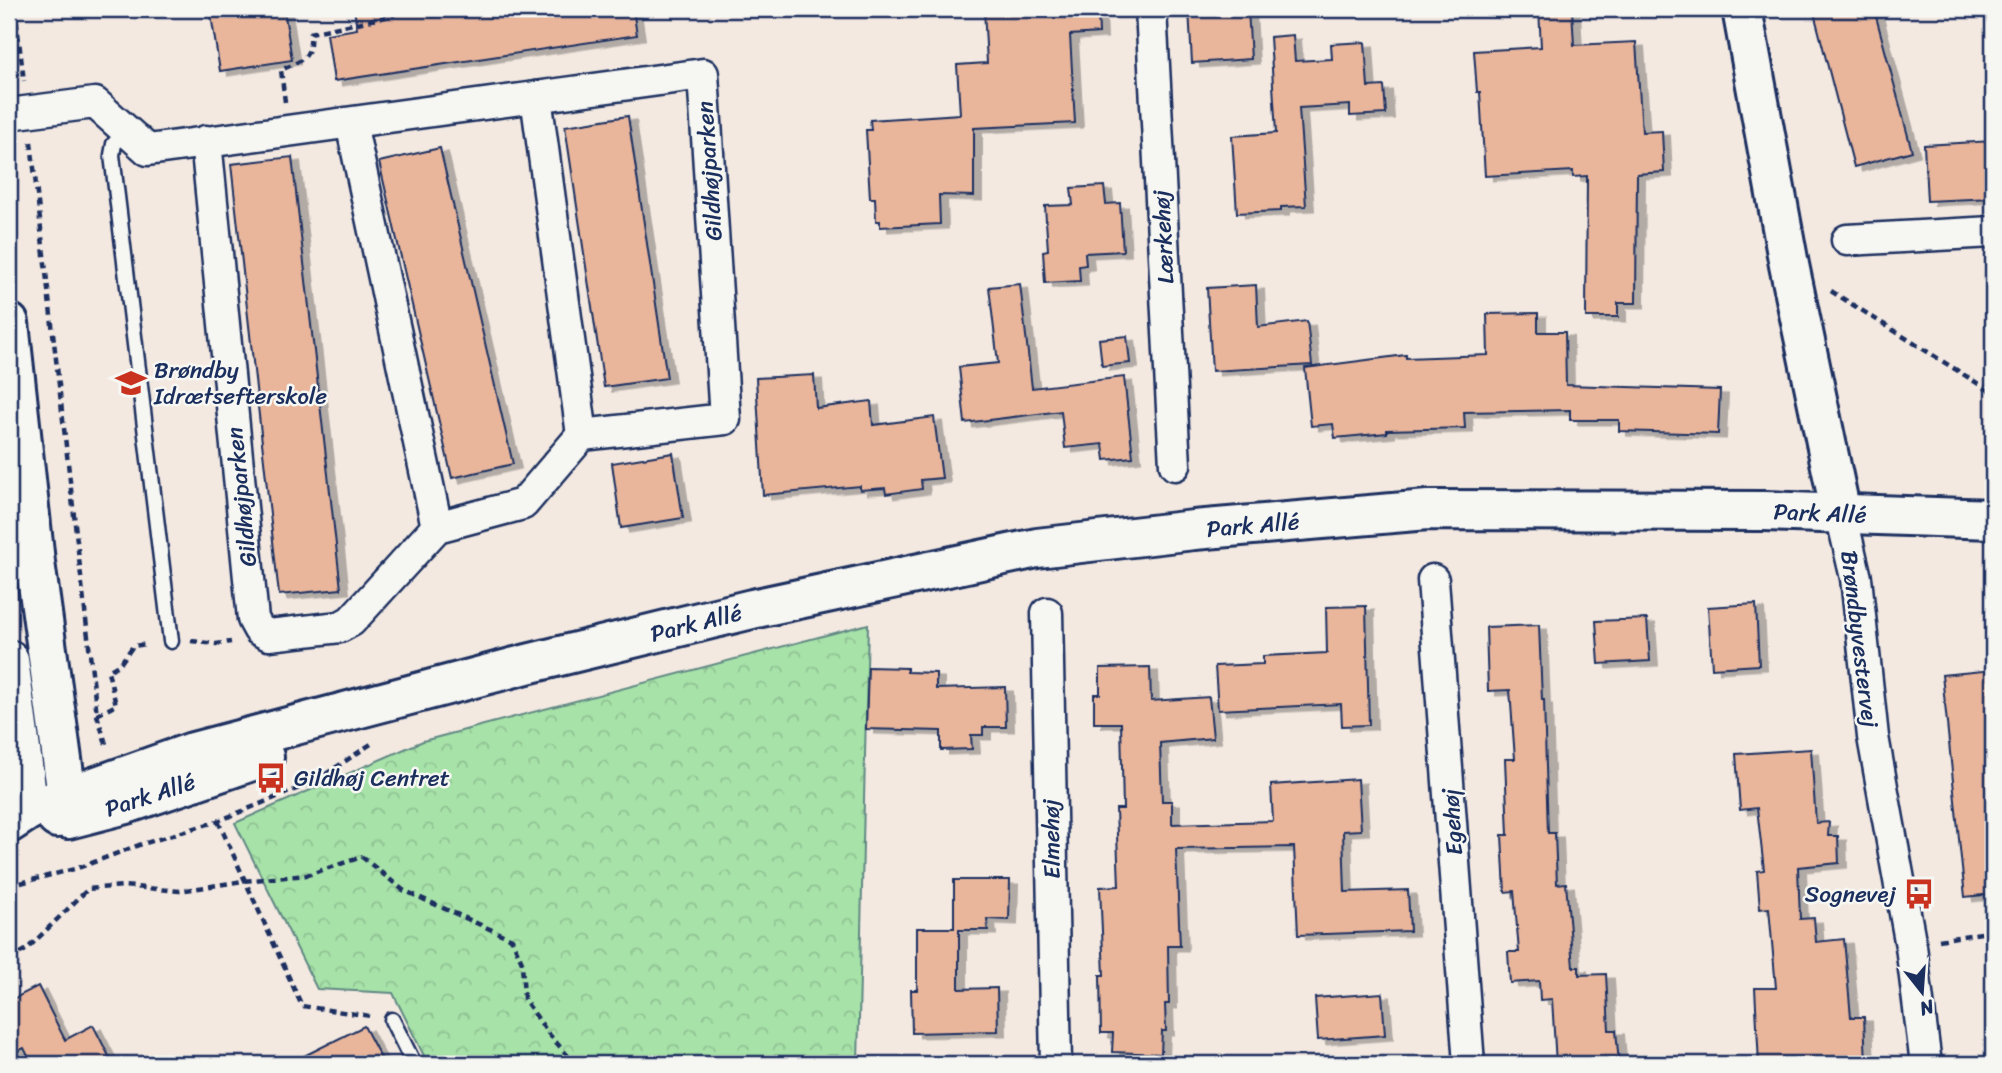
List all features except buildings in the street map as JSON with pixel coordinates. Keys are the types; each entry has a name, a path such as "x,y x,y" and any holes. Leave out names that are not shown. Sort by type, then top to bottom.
{"street":[{"name":"Lærkehøj","path":"1151,9 1175,465"},
{"name":"Brøndbyvestervej","path":"1742,9 1788,265 1856,578 1873,737 1911,946 1926,1064"},
{"name":"Gildhøjparken","path":"18,113 95,103 148,150 703,74 725,419 582,435"},
{"path":"351,122 437,527 523,504 582,435 536,97"},
{"name":"Gildhøjparken","path":"206,141 253,619 258,630 269,635 340,627 351,621 437,527"},
{"path":"1847,240 1993,232"},
{"path":"9,323 36,562 33,817"},
{"name":"Park Allé","path":"33,817 193,752 752,608 1038,548 1118,537 1428,510 1763,511 1993,519"},
{"name":"Egehøj","path":"1433,580 1469,1064"},
{"name":"Elmehøj","path":"1047,613 1056,1064"},
{"path":"9,660 33,817"}],"lane":[{"path":"126,131 114,145 112,155 171,642"},
{"path":"392,1020 414,1064"}],"path":[{"path":"15,9 18,113 97,715 107,749"},
{"path":"288,131 281,70 304,59 311,48 310,33 395,15"},
{"path":"1788,265 1993,393"},
{"path":"218,821 302,1006 392,1020"},
{"path":"9,959 26,950 88,889 123,886 180,891 243,881 307,876 362,857 403,890 512,939 522,962 524,999 548,1033 575,1064"},
{"path":"1911,946 1993,931"}],"green space":[{"path":"868,624 858,1064 428,1064 393,993 317,989 235,823 423,741"}],"place":[{"name":"Brøndby Idrætsefterskole","path":"131,383"},
{"name":"Gildhøj Centret","path":"271,778"},
{"name":"Sognevej","path":"1919,894"}]}
